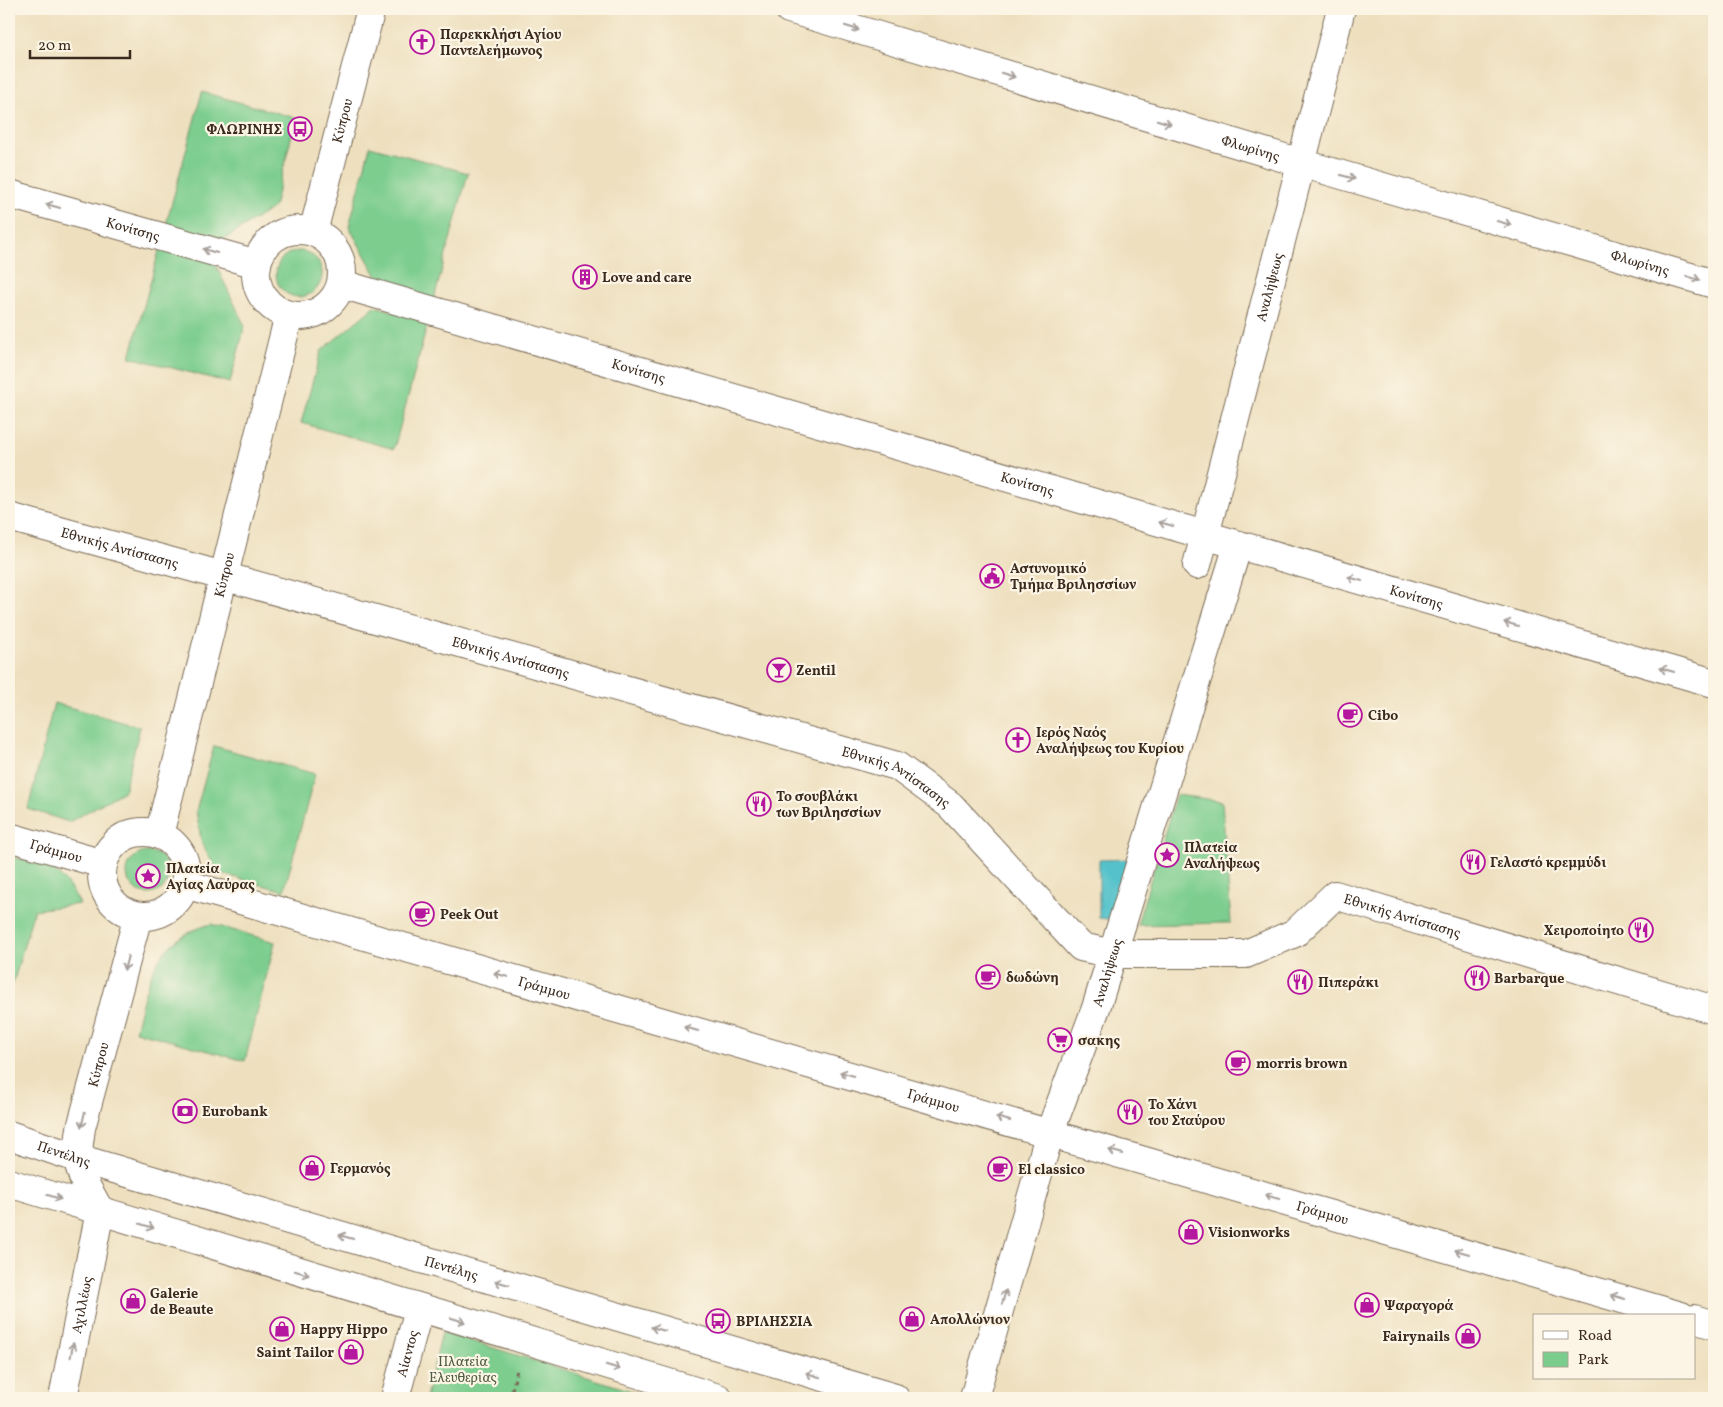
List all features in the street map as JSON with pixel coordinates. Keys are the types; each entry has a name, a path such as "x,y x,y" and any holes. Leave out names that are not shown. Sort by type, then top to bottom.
{"street":[{"name":"Κύπρου","path":"313,232 371,9"},
{"name":"Φλωρίνης","path":"789,9 1301,163 1714,284"},
{"name":"Αναλήψεως","path":"1197,565 1341,9"},
{"name":"Κονίτσης","path":"9,194 257,264"},
{"path":"298,230 313,232 325,238 340,259 342,271 341,284 334,299 321,311 305,316 289,315 274,308 262,296 256,281 257,264 262,251 271,240 284,232 298,230"},
{"name":"Κονίτσης","path":"341,284 1714,683"},
{"name":"Κύπρου","path":"159,835 289,315"},
{"name":"Εθνικής Αντίστασης","path":"9,517 739,720 896,766 950,805 1081,947 1113,954 1246,954 1295,933 1335,895 1714,1010"},
{"name":"Αναλήψεως","path":"974,1398 1050,1132 1096,1008 1238,545"},
{"path":"146,832 159,835 170,841 184,860 185,884 181,895 173,905 150,916 138,916 122,910 109,898 103,882 103,864 109,851 118,841 131,834 146,832"},
{"name":"Γράμμου","path":"9,837 103,864"},
{"name":"Γράμμου","path":"185,884 1050,1132 1674,1314"},
{"name":"Κύπρου","path":"100,1211 85,1184 77,1158 84,1112 138,916"},
{"name":"Πεντέλης","path":"9,1136 859,1393 895,1398"},
{"path":"9,1183 419,1309 718,1398"},
{"name":"Αχιλλέως","path":"63,1398 100,1211"},
{"name":"Αίαντος","path":"395,1398 419,1309"},
{"path":"1696,1320 1714,1325"}],"green space":[{"path":"202,92 296,118 274,207 219,243 165,228"},
{"path":"370,146 468,173 434,299 380,282 349,227"},
{"path":"160,247 214,261 245,326 230,383 130,357"},
{"path":"304,251 316,257 321,265 321,283 316,291 308,296 294,297 282,291 277,283 276,269 282,257 290,252"},
{"path":"375,306 428,322 394,449 301,423 321,351"},
{"path":"54,703 140,727 124,791 69,822 28,809"},
{"path":"214,746 315,774 284,891 219,873 202,845 196,811"},
{"path":"1176,795 1222,801 1231,923 1137,925"},
{"name":"Πλατεία Αγίας Λαύρας","path":"144,852 152,852 163,858 169,873 163,888 152,894 144,894 133,888 127,877 127,869 133,858"},
{"path":"9,856 52,870 65,882 80,904 34,910 13,984 9,982"},
{"path":"211,924 275,942 245,1061 135,1031 149,979 165,952 176,940 192,931"},
{"name":"Πλατεία Ελευθερίας","path":"442,1332 655,1398 426,1398"}],"water":[{"path":"1133,859 1115,920 1099,918 1099,860"}],"place":[{"name":"Παρεκκλήσι Αγίου Παντελεήμωνος","path":"422,42"},
{"name":"ΦΛΩΡΙΝΗΣ","path":"300,129"},
{"name":"Love and care","path":"585,277"},
{"name":"Αστυνομικό Τμήμα Βριλησσίων","path":"992,576"},
{"name":"Zentil","path":"779,670"},
{"name":"Cibo","path":"1350,715"},
{"name":"Ιερός Ναός Αναλήψεως του Κυρίου","path":"1018,740"},
{"name":"Το σουβλάκι των Βριλησσίων","path":"759,804"},
{"name":"Πλατεία Αναλήψεως","path":"1167,855"},
{"name":"Γελαστό κρεμμύδι","path":"1473,862"},
{"name":"Πλατεία Αγίας Λαύρας","path":"148,876"},
{"name":"Peek Out","path":"422,914"},
{"name":"Χειροποίητο","path":"1641,930"},
{"name":"δωδώνη","path":"988,977"},
{"name":"Barbarque","path":"1477,978"},
{"name":"Πιπεράκι","path":"1300,982"},
{"name":"σακης","path":"1060,1040"},
{"name":"morris brown","path":"1238,1063"},
{"name":"Eurobank","path":"185,1111"},
{"name":"Το Χάνι του Σταύρου","path":"1130,1112"},
{"name":"Γερμανός","path":"312,1168"},
{"name":"El classico","path":"1000,1169"},
{"name":"Visionworks","path":"1191,1232"},
{"name":"Galerie de Beaute","path":"133,1301"},
{"name":"Ψαραγορά","path":"1367,1305"},
{"name":"Απολλώνιον","path":"912,1319"},
{"name":"ΒΡΙΛΗΣΣΙΑ","path":"718,1321"},
{"name":"Happy Hippo","path":"282,1329"},
{"name":"Fairynails","path":"1468,1336"},
{"name":"Saint Tailor","path":"351,1352"}]}
